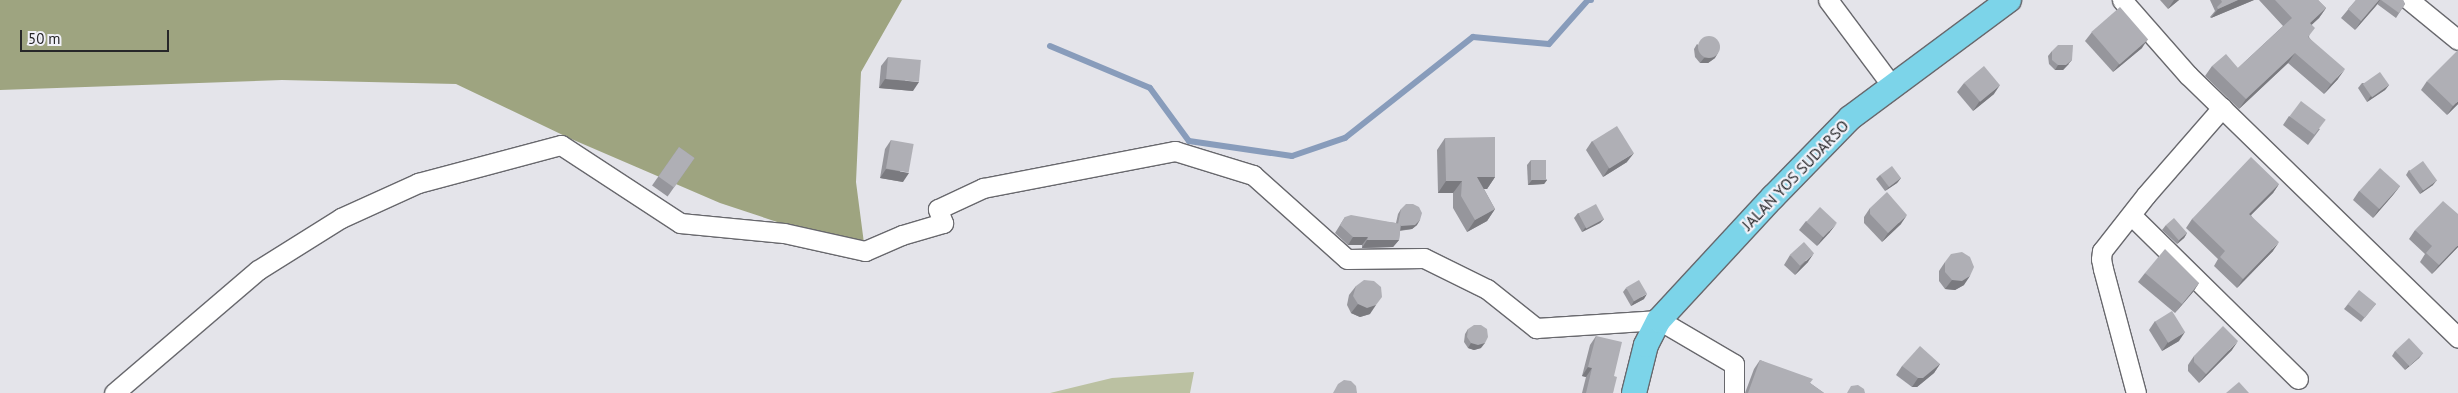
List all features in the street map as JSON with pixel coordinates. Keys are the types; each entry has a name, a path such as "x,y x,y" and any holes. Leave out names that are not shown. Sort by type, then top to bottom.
{"main road":[{"name":"JALAN YOS SUDARSO","path":"1634,393 1646,345 1659,320 1850,118 2009,0"}],"street":[{"path":"1828,0 1892,86"},
{"path":"2122,0 2188,75 2458,338"},
{"path":"2409,0 2458,40"},
{"path":"2136,393 2101,260 2102,251 2222,108"},
{"path":"114,393 258,270 341,218 418,183 561,145 680,223 784,233 865,252 902,235 943,223 938,209 983,188 1175,151 1253,175 1347,259 1424,258 1487,289 1536,328 1659,320 1734,364 1734,393"},
{"path":"2131,215 2298,380"}],"green space":[{"path":"0,0 902,0 861,72 856,182 865,251 720,203 569,138 456,84 282,80 0,90"},
{"path":"1194,372 1190,393 1050,393 1112,378"}],"building":[{"path":"2221,0 2238,0 2218,9 2217,7 2222,2"},
{"path":"2275,0 2318,0 2326,8 2310,23 2315,28 2308,37 2345,69 2331,84 2295,53 2246,99 2212,66 2226,54 2238,68 2292,18"},
{"path":"2356,0 2379,0 2361,21 2348,9"},
{"path":"2381,0 2403,0 2405,4 2399,13"},
{"path":"2120,7 2148,39 2120,64 2091,32"},
{"path":"1709,36 1717,39 1720,47 1717,55 1709,58 1701,55 1698,47 1701,39"},
{"path":"2058,45 2073,45 2072,60 2066,65 2058,65 2052,60 2052,51"},
{"path":"2458,50 2458,101 2453,106 2427,81"},
{"path":"888,57 921,60 919,82 886,79"},
{"path":"1984,66 2000,85 1980,102 1964,83"},
{"path":"2380,72 2389,85 2372,97 2363,84"},
{"path":"2301,101 2326,120 2314,135 2290,116"},
{"path":"1617,126 1634,153 1609,169 1592,141"},
{"path":"1495,137 1495,177 1477,177 1495,209 1475,220 1461,196 1462,181 1446,181 1445,138"},
{"path":"891,140 914,144 909,173 886,169"},
{"path":"679,147 695,158 674,187 658,176"},
{"path":"2251,157 2279,184 2249,214 2279,242 2243,279 2220,257 2225,251 2192,219"},
{"path":"1531,160 1546,160 1546,180 1531,180"},
{"path":"2423,161 2437,180 2423,190 2409,171"},
{"path":"1892,166 1901,178 1889,187 1880,175"},
{"path":"2380,168 2400,186 2379,209 2359,191"},
{"path":"1887,192 1907,215 1888,233 1870,214 1870,208"},
{"path":"2443,201 2458,214 2458,245 2439,265 2426,253 2432,246 2415,230"},
{"path":"1406,204 1413,204 1419,207 1422,213 1420,220 1415,225 1401,226 1401,224 1398,224 1401,209"},
{"path":"1596,204 1604,219 1586,228 1578,213"},
{"path":"1820,207 1837,223 1823,237 1806,222"},
{"path":"1351,215 1401,224 1399,240 1367,240 1368,237 1353,237 1340,225 1345,217"},
{"path":"2174,218 2187,233 2179,240 2166,225"},
{"path":"1804,242 1814,253 1800,266 1790,255"},
{"path":"2165,249 2199,283 2182,304 2145,273"},
{"path":"1962,252 1970,257 1974,267 1970,276 1962,281 1952,280 1945,272 1945,262 1951,254"},
{"path":"1364,280 1374,281 1381,287 1382,297 1376,305 1367,308 1358,304 1353,296 1356,286"},
{"path":"1639,280 1647,294 1634,301 1626,288"},
{"path":"2359,290 2376,304 2365,318 2348,304"},
{"path":"2172,311 2185,332 2168,343 2155,322"},
{"path":"1474,325 1481,325 1487,329 1488,337 1485,343 1478,345 1471,343 1467,337 1468,329"},
{"path":"2223,326 2238,341 2206,374 2194,362 2194,356"},
{"path":"1596,336 1622,342 1614,376 1617,377 1613,393 1586,393 1592,368 1588,367"},
{"path":"2409,338 2423,353 2409,366 2395,351"},
{"path":"1920,346 1940,364 1923,378 1918,378 1902,366"},
{"path":"1760,360 1813,379 1810,383 1824,393 1748,393"},
{"path":"1344,380 1351,381 1356,386 1357,393 1333,393 1338,384"},
{"path":"2239,382 2249,393 2226,393"},
{"path":"1858,385 1864,389 1865,393 1847,393 1851,386"}],"waterway":[{"path":"1050,46 1150,88 1189,141 1292,156 1345,138 1473,37 1549,44 1588,0 1591,0"}]}
